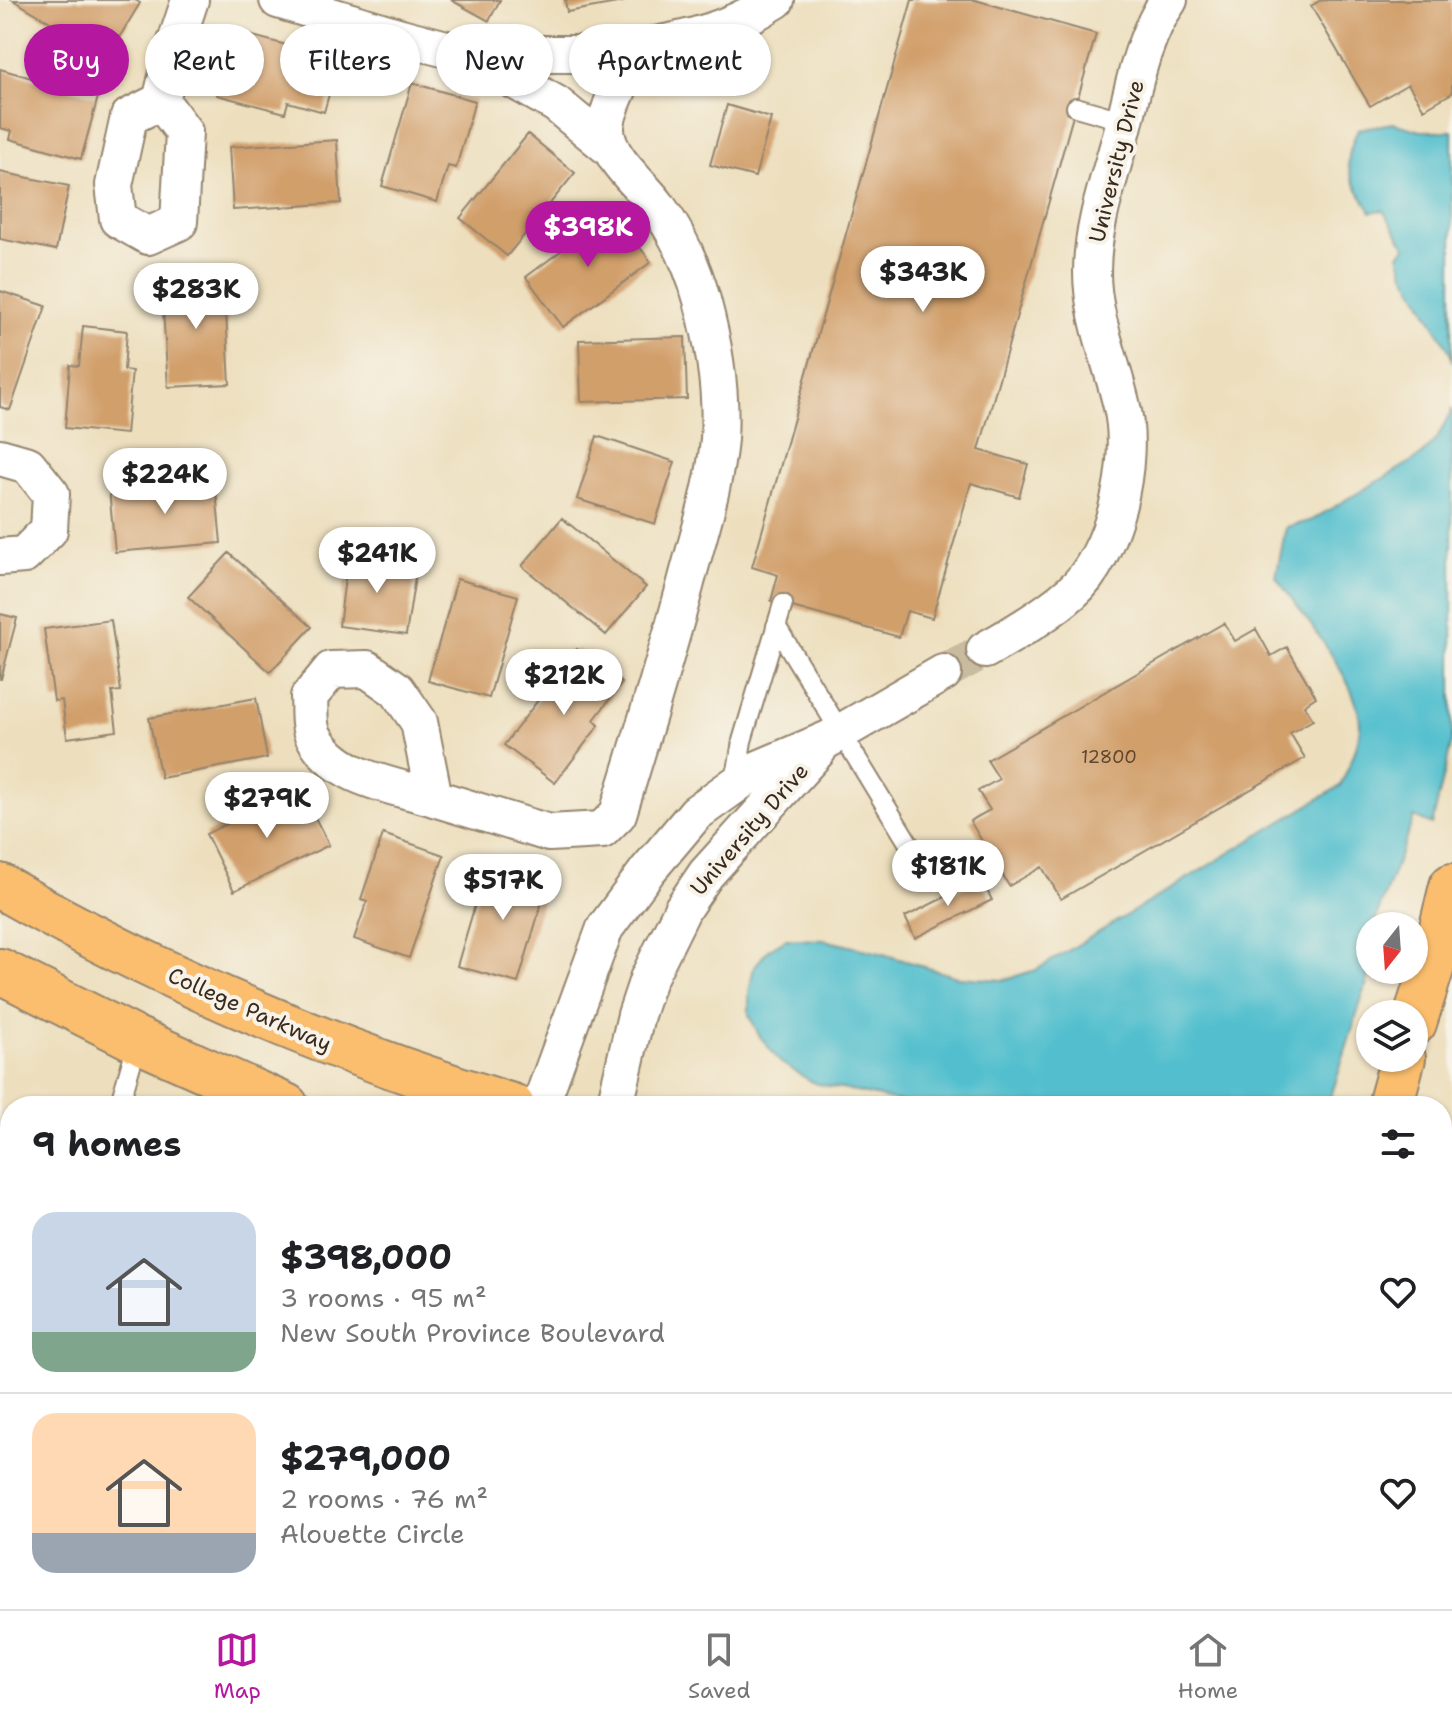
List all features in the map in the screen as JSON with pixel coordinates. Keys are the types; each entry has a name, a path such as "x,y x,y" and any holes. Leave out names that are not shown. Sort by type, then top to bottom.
{"main road":[{"name":"College Parkway","path":"0,886 61,921 188,984 294,1030 412,1075 480,1096"},
{"path":"1421,1000 1452,886"},
{"path":"0,971 138,1041 263,1096"},
{"path":"1393,1096 1399,1072"},
{"path":"1404,1096 1405,1072"}],"street":[{"path":"161,101 190,0"},
{"path":"733,24 776,0"},
{"name":"University Drive","path":"985,650 1073,592 1095,560 1112,525 1122,487 1126,449 1123,410 1097,317 1092,273 1096,228 1147,42 1169,0"},
{"path":"296,3 436,45"},
{"path":"434,798 549,833 602,830 618,814 673,632 713,482 719,437 719,392 713,348 691,267 658,206 612,150 542,96"},
{"path":"612,150 606,127 617,96"},
{"path":"0,457 28,465 51,494 49,530 24,555 0,557"},
{"name":"University Drive","path":"544,1096 605,928 696,813 756,770 835,736 943,673"},
{"name":"University Drive","path":"617,1096 648,979 691,896 746,828 835,736"},
{"path":"602,830 613,846 691,896"}],"lane":[{"path":"1076,107 1125,121"},
{"path":"734,786 742,741 783,604"},
{"path":"776,626 835,736 931,880"},
{"path":"122,1096 138,1041"}],"water":[{"path":"1393,123 1421,131 1452,131 1452,362 1450,352 1404,271 1399,254 1406,247 1383,210 1371,212 1353,180 1348,164 1358,129"},
{"path":"1452,409 1452,741 1432,825 1414,817 1378,912 1356,912 1356,984 1367,984 1362,1000 1356,1000 1356,1017 1331,1096 874,1096 814,1083 780,1062 759,1035 749,1015 749,992 754,967 768,950 786,939 824,940 880,953 957,977 1003,980 1036,970 1340,786 1357,743 1360,727 1358,710 1341,670 1276,577 1286,527 1310,521 1421,456 1438,437"}],"building":[{"path":"13,0 135,0 140,3 127,24 54,24"},
{"path":"451,0 500,0 489,21"},
{"path":"565,0 623,0 623,2 567,12"},
{"path":"912,0 975,0 1096,34 979,450 1028,464 1019,497 971,483 932,618 907,611 899,637 771,601 778,575 752,567"},
{"path":"1321,0 1452,0 1452,93 1424,109 1408,84 1370,106 1311,6"},
{"path":"264,39 280,43 280,96 329,96 324,112 288,102 285,113 221,96 264,96"},
{"path":"0,69 24,76 24,96 98,97 81,159 10,139 12,131 0,128"},
{"path":"420,85 436,90 436,96 458,96 475,101 456,168 448,166 437,202 382,186 408,96 420,96"},
{"path":"727,105 771,118 755,177 710,165"},
{"path":"528,134 575,173 507,256 460,218"},
{"path":"337,140 341,203 233,210 229,147"},
{"path":"0,172 69,186 56,250 0,239"},
{"path":"613,212 651,262 563,327 526,277"},
{"path":"224,276 230,384 168,387 161,279"},
{"path":"0,291 46,306 10,410 0,407"},
{"path":"83,326 127,331 124,370 132,371 126,434 65,428 70,365 79,366"},
{"path":"685,337 687,399 581,402 579,340"},
{"path":"597,436 675,462 655,524 577,499"},
{"path":"215,480 221,543 115,552 109,489"},
{"path":"562,518 646,587 606,635 522,566"},
{"path":"229,553 312,627 270,672 188,597"},
{"path":"348,554 417,564 406,635 339,626"},
{"path":"457,579 518,596 489,698 428,681"},
{"path":"0,614 17,618 1,679 0,679"},
{"path":"111,620 121,691 112,692 117,731 67,738 62,700 54,701 44,629"},
{"path":"1224,623 1235,641 1256,629 1271,656 1287,647 1316,697 1304,705 1313,720 1290,733 1305,758 1061,899 1042,867 1009,886 970,821 990,810 978,791 999,779 987,760"},
{"path":"577,649 622,683 594,720 599,725 555,783 504,745"},
{"path":"256,698 267,758 161,778 149,718"},
{"path":"300,788 329,845 234,891 206,834"},
{"path":"383,834 444,855 409,958 354,939 367,901 361,899"},
{"path":"488,861 549,878 518,983 457,966"},
{"path":"981,879 992,900 915,938 905,917"}],"tunnel":[{"path":"943,673 985,650"}]}
